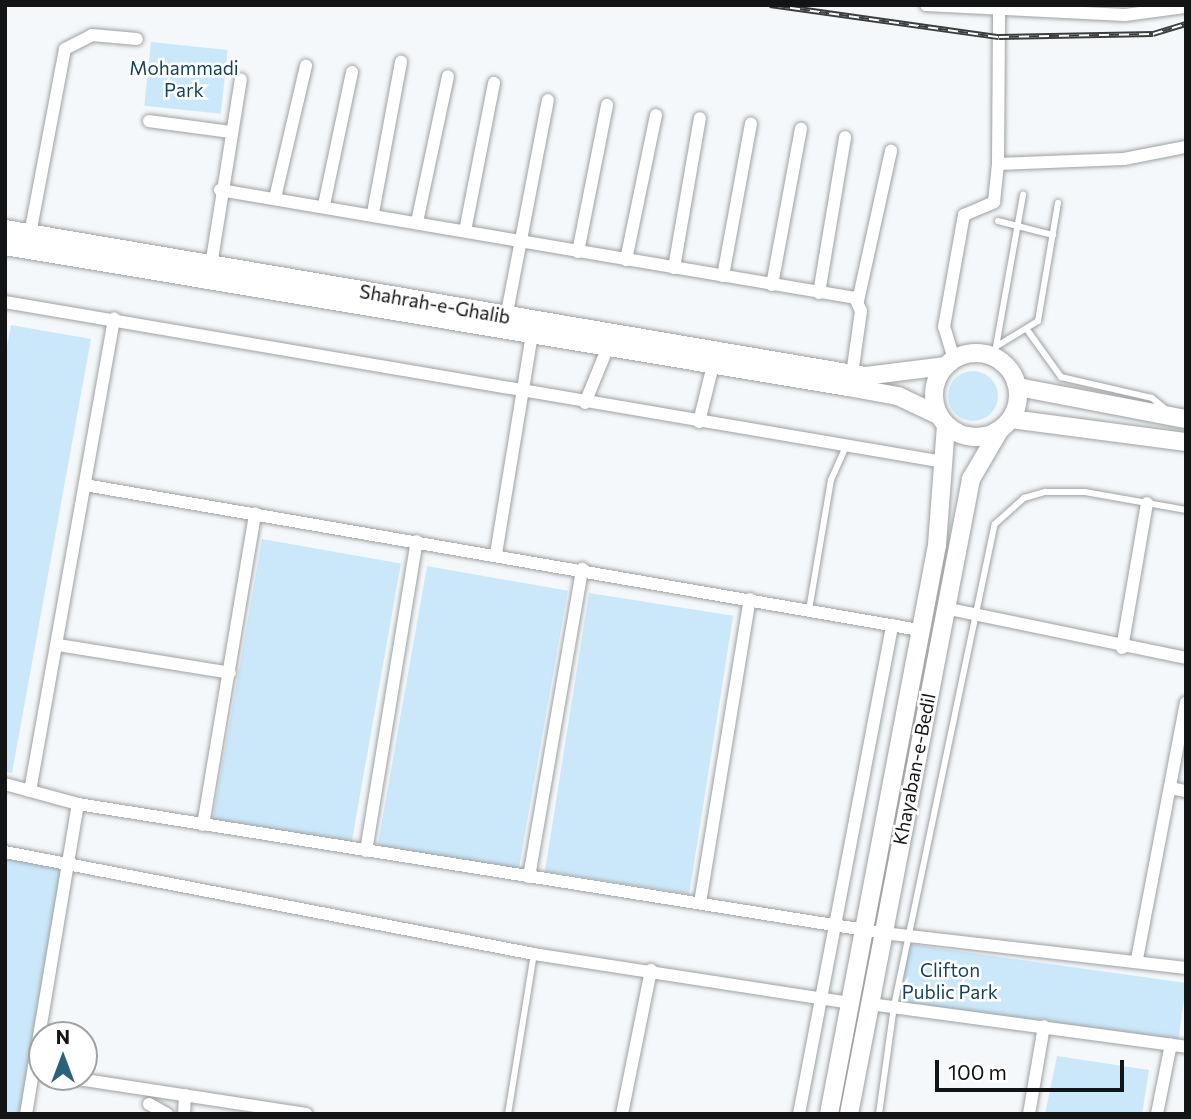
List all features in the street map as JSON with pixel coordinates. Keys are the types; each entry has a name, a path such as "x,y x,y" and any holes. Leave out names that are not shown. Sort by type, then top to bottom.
{"main road":[{"name":"Shahrah-e-Ghalib","path":"5,229 210,272 855,379"},
{"name":"Shahrah-e-Ghalib","path":"5,246 210,272"},
{"name":"Shahrah-e-Ghalib","path":"505,323 532,335 713,365 855,379"},
{"path":"855,379 949,363 975,353 996,352 1018,387 1179,418"},
{"path":"942,421 936,381 949,363"},
{"path":"855,379 898,396 972,437 1005,425 1186,442"},
{"path":"1005,425 1018,387"},
{"name":"Khayaban-e-Bedil","path":"829,1114 937,545 944,462 942,421"},
{"name":"Khayaban-e-Bedil","path":"849,1114 971,479 1005,425"}],"street":[{"path":"926,5 999,12 1125,15 1186,7"},
{"path":"949,363 944,327 964,215 994,202 998,164 999,12"},
{"path":"30,234 65,49 92,35 137,39"},
{"path":"373,213 401,62"},
{"path":"275,198 306,66"},
{"path":"324,205 352,72"},
{"path":"417,222 448,76"},
{"path":"210,272 220,190 240,79"},
{"path":"465,231 494,83"},
{"path":"505,323 518,242 548,100"},
{"path":"578,252 607,105"},
{"path":"626,260 656,116"},
{"path":"674,268 700,118"},
{"path":"149,121 230,132"},
{"path":"723,276 751,124"},
{"path":"772,285 801,129"},
{"path":"819,293 845,137"},
{"path":"998,164 1124,159 1186,146"},
{"path":"855,379 858,301 891,151"},
{"path":"220,190 373,213 518,242 858,301"},
{"path":"5,302 114,318 522,393 944,462"},
{"path":"30,791 114,318"},
{"path":"496,554 532,335"},
{"path":"585,403 608,347"},
{"path":"699,422 713,365"},
{"path":"85,485 496,554 919,630"},
{"path":"1122,648 1147,503"},
{"path":"203,825 255,513"},
{"path":"366,851 417,541"},
{"path":"529,877 582,569"},
{"path":"700,903 750,599"},
{"path":"945,608 972,617 1122,648 1186,658"},
{"path":"799,1114 818,998 892,625"},
{"path":"58,645 230,673"},
{"path":"1137,959 1186,703"},
{"path":"5,784 79,804 908,937 1137,959 1186,968"},
{"path":"1170,788 1186,791"},
{"path":"45,1021 79,804"},
{"path":"5,852 534,954 651,970 850,1003"},
{"path":"622,1114 651,970"},
{"path":"870,1004 1186,1046"},
{"path":"1029,1114 1044,1026"},
{"path":"1157,1114 1171,1044"},
{"path":"98,1082 306,1114"},
{"path":"26,1114 31,1091"},
{"path":"184,1114 186,1095"},
{"path":"149,1104 167,1114"}],"lane":[{"path":"996,352 1024,195"},
{"path":"996,352 1028,331 1038,321 1058,203"},
{"path":"998,221 1053,235"},
{"path":"1028,331 1060,377 1152,398 1179,418"},
{"path":"1056,396 1060,377"},
{"path":"809,610 831,480 846,446"},
{"path":"879,1114 894,1006 972,617 995,524 1024,498 1085,492 1186,510"},
{"path":"508,1114 534,954"}],"green space":[{"name":"Mohammadi Park","path":"151,42 228,50 221,114 144,106"},
{"path":"11,325 91,339 12,773 5,772 5,357"},
{"path":"973,371 991,378 998,396 991,414 973,421 955,414 948,396 955,378"},
{"path":"262,539 401,563 352,843 213,819"},
{"path":"427,566 568,591 519,871 378,846"},
{"path":"589,593 733,616 689,894 545,872"},
{"path":"5,852 71,864 42,1021 28,1021 29,1091 25,1114 5,1114"},
{"name":"Clifton Public Park","path":"908,944 1186,983 1177,1046 899,1007"},
{"path":"1057,1056 1149,1070 1142,1114 1045,1114"}],"railway":[{"path":"770,5 999,37 1153,34 1186,24"}]}
